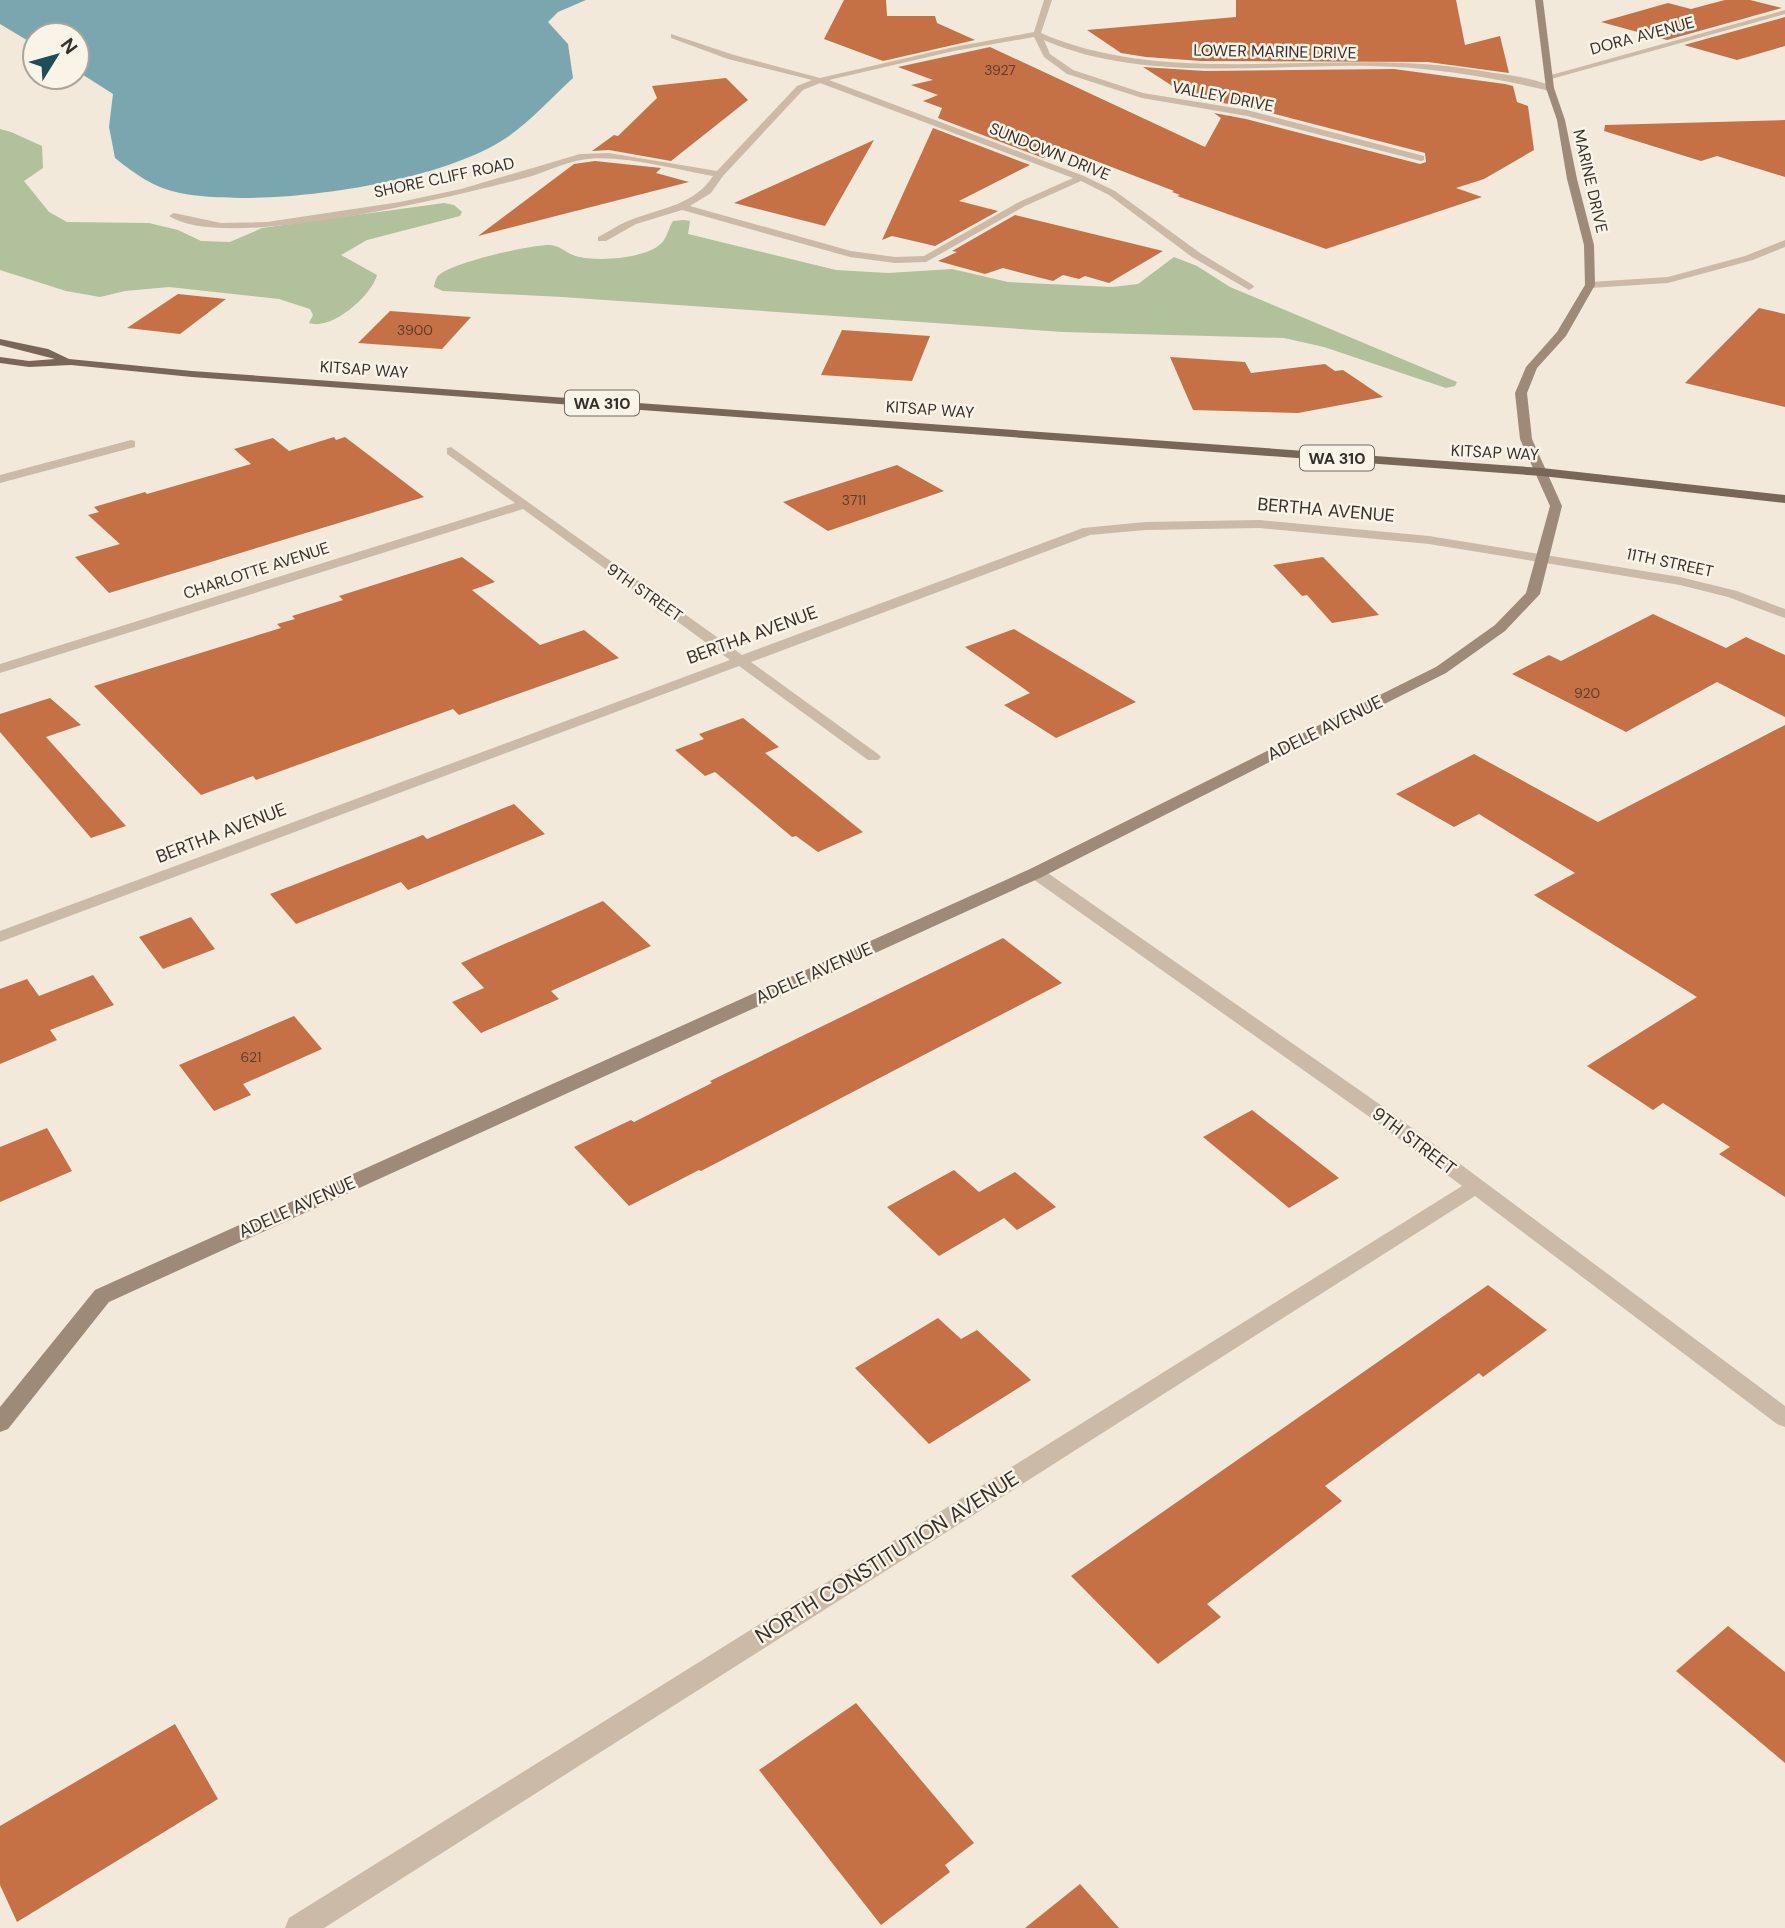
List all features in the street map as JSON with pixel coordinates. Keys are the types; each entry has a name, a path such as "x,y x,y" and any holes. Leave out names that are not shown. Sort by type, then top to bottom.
{"main road":[{"name":"KITSAP WAY","path":"0,342 44,351 71,362"},
{"name":"KITSAP WAY","path":"0,360 29,364 71,362 192,374 1542,472 1785,499"}],"street":[{"path":"1037,34 1048,0"},
{"name":"MARINE DRIVE","path":"1539,0 1550,88 1561,120 1572,179 1588,235 1590,285"},
{"name":"DORA AVENUE","path":"1548,77 1785,12"},
{"name":"SUNDOWN DRIVE","path":"820,80 954,49 1037,34"},
{"name":"LOWER MARINE DRIVE","path":"1037,34 1059,45 1139,62 1234,66 1430,66 1492,74 1550,88"},
{"name":"VALLEY DRIVE","path":"1037,34 1046,55 1069,72 1142,95 1247,113 1421,158"},
{"name":"SUNDOWN DRIVE","path":"674,36 731,57 820,80 1112,192 1196,254 1249,288"},
{"path":"602,239 633,222 682,207 708,191 719,174 800,88 820,80"},
{"name":"SHORE CLIFF ROAD","path":"174,216 221,226 294,221 400,205 462,192 580,157 609,156 719,174"},
{"path":"682,207 850,254 895,260 926,259 1022,204 1080,178"},
{"path":"1542,472 1526,439 1521,393 1532,367 1562,334 1590,285 1668,280 1749,258 1785,243"},
{"path":"0,479 131,444"},
{"name":"9TH STREET","path":"451,451 873,757"},
{"name":"ADELE AVENUE","path":"0,1423 102,1296 1035,873 1441,670 1500,628 1533,594 1556,506 1542,472"},
{"name":"CHARLOTTE AVENUE","path":"0,669 522,505"},
{"name":"BERTHA AVENUE","path":"0,937 1088,531 1132,525 1254,523 1393,535 1544,558"},
{"name":"11TH STREET","path":"1544,558 1641,572 1703,586 1728,592 1785,614"},
{"name":"9TH STREET","path":"1035,873 1378,1113 1785,1418"},
{"name":"NORTH CONSTITUTION AVENUE","path":"299,1928 1475,1187"}],"green space":[{"path":"0,129 42,146 43,168 24,181 49,212 67,222 149,223 178,230 201,241 230,242 262,228 444,203 454,205 462,212 460,216 367,240 341,255 377,275 368,292 350,310 329,322 309,323 313,315 310,309 279,299 169,287 125,291 100,297 66,291 0,270"},
{"path":"673,221 690,221 688,234 836,270 888,273 952,269 1008,282 1112,287 1138,284 1174,257 1197,266 1230,287 1457,382 1455,386 1446,388 1324,347 1284,338 1063,332 443,291 434,287 437,277 456,266 525,248 553,245 573,255 594,259 635,255 658,246"}],"water":[{"path":"0,0 586,0 558,12 548,22 568,44 573,78 506,138 475,155 437,169 394,180 348,189 256,198 215,197 171,191 145,180 115,158 109,127 113,94 91,80 91,21 21,21 21,37 0,24"}],"building":[{"path":"844,0 886,0 887,16 935,16 937,23 975,40 883,61 824,39"},
{"path":"1236,0 1456,0 1465,45 1500,36 1509,73 1428,62 1201,61 1146,57 1121,53 1087,30 1236,17"},
{"path":"1725,0 1750,0 1782,8 1667,40 1601,22 1668,3 1691,9"},
{"path":"1785,17 1785,46 1737,60 1684,45"},
{"path":"990,47 1205,147 1221,118 1214,113 1420,164 1426,162 1425,153 1248,107 1191,98 1143,67 1205,71 1394,69 1505,84 1513,86 1517,102 1528,106 1534,150 1484,179 1456,188 1482,197 1326,249 1177,196 1180,195 1172,192 1174,191 1062,148 1043,158 938,118 942,108 923,101 938,95 911,85 933,80 898,67"},
{"path":"726,78 748,100 671,161 609,150 592,151 614,135 618,136 657,98 652,86"},
{"path":"1785,120 1785,177 1717,156 1701,161 1604,131 1605,125"},
{"path":"933,128 1030,165 959,201 998,211 935,246 892,236 882,240"},
{"path":"874,140 825,226 734,203"},
{"path":"595,161 661,168 656,173 689,182 478,236 574,164"},
{"path":"1015,215 1163,251 1109,283 1085,276 1079,279 1063,275 1053,281 1003,268 985,274 938,261"},
{"path":"178,294 226,299 180,334 127,328"},
{"path":"1759,308 1785,314 1785,407 1685,383"},
{"path":"390,311 471,317 442,349 358,343"},
{"path":"842,330 930,336 912,381 821,375"},
{"path":"1170,357 1245,362 1251,373 1325,364 1335,371 1343,370 1383,397 1298,413 1193,410"},
{"path":"334,437 336,440 345,437 424,497 109,593 75,557 120,544 88,515 99,512 94,507 251,464 234,449 273,438 289,451"},
{"path":"897,465 944,491 828,531 783,502"},
{"path":"462,557 495,582 472,590 540,645 584,630 619,658 459,715 453,709 256,780 253,776 201,795 94,686 281,628 277,624 295,619 292,616 343,600 339,596"},
{"path":"1323,557 1379,615 1332,623 1307,595 1302,596 1273,565"},
{"path":"1653,614 1726,648 1746,637 1785,655 1785,717 1717,682 1626,732 1512,674 1549,655 1561,661"},
{"path":"1014,629 1136,702 1056,738 1004,705 1030,693 965,647"},
{"path":"50,698 81,725 46,737 126,826 91,838 0,732 0,714"},
{"path":"743,718 779,747 765,753 863,832 818,852 796,836 792,837 715,772 705,776 675,750 704,739 699,734"},
{"path":"1785,725 1785,1197 1719,1154 1730,1147 1663,1103 1653,1110 1587,1066 1697,997 1534,895 1575,873 1479,814 1454,827 1396,794 1474,754 1598,822"},
{"path":"514,804 545,834 408,890 401,882 296,924 270,894 423,835 427,839"},
{"path":"603,901 651,946 551,991 559,999 481,1033 452,1002 484,988 461,963"},
{"path":"191,917 215,949 163,969 139,937"},
{"path":"1003,938 1062,983 701,1171 629,1206 574,1147 631,1120 634,1122 712,1083 710,1081"},
{"path":"93,975 114,1005 50,1030 57,1040 0,1064 0,989 27,979 39,996"},
{"path":"294,1016 322,1049 243,1084 251,1095 214,1111 179,1065"},
{"path":"1252,1110 1339,1178 1289,1208 1203,1137"},
{"path":"47,1128 72,1171 0,1202 0,1147"},
{"path":"954,1170 979,1192 1015,1172 1056,1207 1017,1230 1004,1218 939,1256 887,1207"},
{"path":"1488,1285 1547,1330 1483,1377 1479,1373 1325,1486 1342,1501 1207,1604 1221,1617 1158,1664 1071,1576"},
{"path":"938,1318 961,1339 977,1330 1031,1380 929,1444 855,1368"},
{"path":"1728,1626 1785,1672 1785,1763 1676,1671"},
{"path":"856,1703 974,1843 945,1865 950,1872 881,1925 759,1770"},
{"path":"175,1724 218,1799 17,1922 0,1885 0,1826"},
{"path":"1080,1884 1119,1928 1025,1928"}]}
